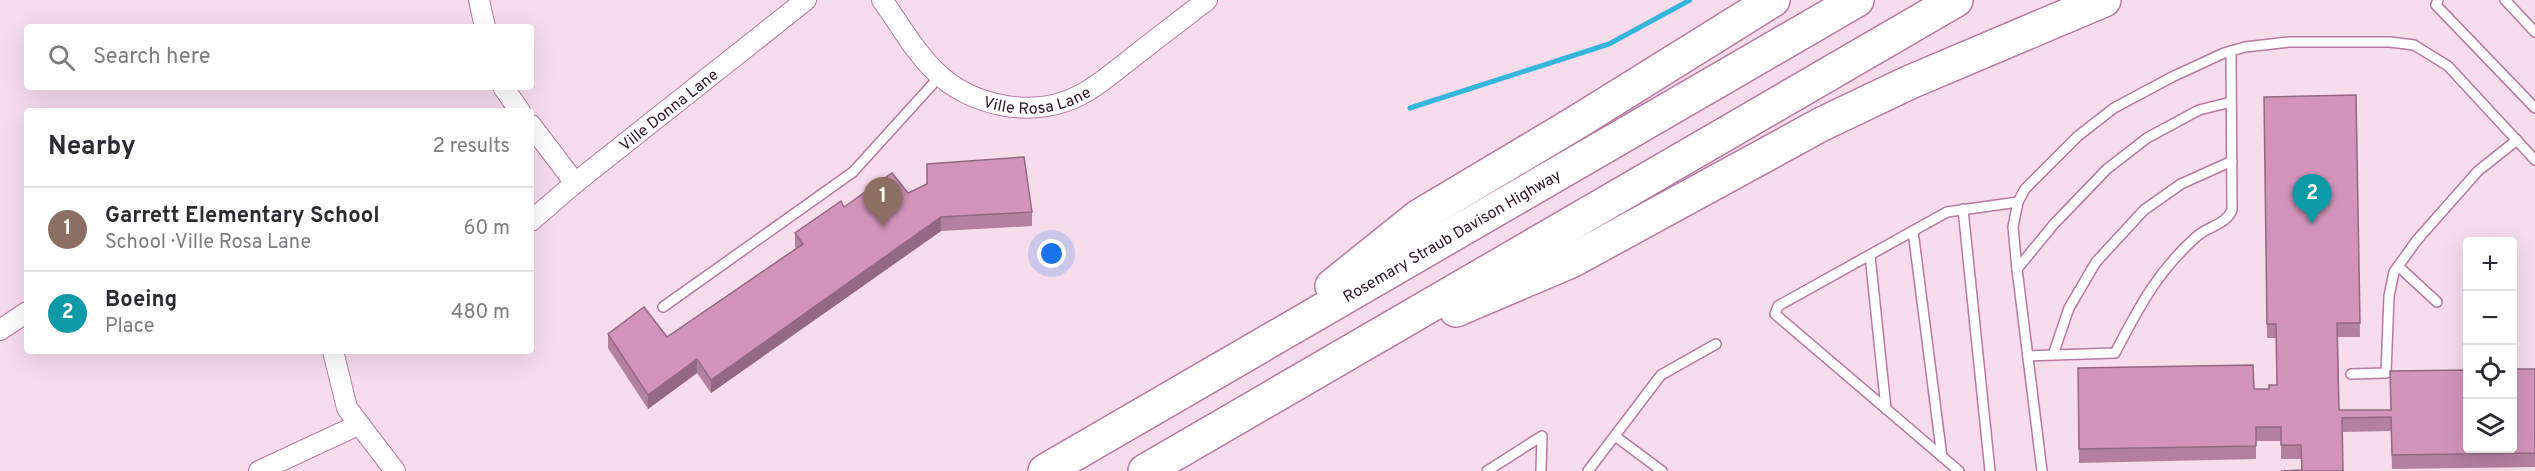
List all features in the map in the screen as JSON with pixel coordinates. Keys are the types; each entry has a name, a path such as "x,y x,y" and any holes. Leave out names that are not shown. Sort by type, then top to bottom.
{"highway":[{"path":"1236,362 1418,217 1582,119 1773,0"},
{"name":"Rosemary Straub Davison Highway","path":"1045,471 1857,0"},
{"path":"1145,471 1956,0"},
{"path":"1328,365 1571,261 1844,114 1908,83 2104,0"}],"street":[{"path":"479,0 483,24"},
{"name":"Ville Donna Lane","path":"534,218 575,183 806,0"},
{"name":"Ville Rosa Lane","path":"882,0 932,69 940,76 965,94 991,103 1022,108 1054,105 1082,95 1207,0"},
{"path":"504,90 518,108"},
{"path":"534,129 575,183"},
{"path":"0,330 24,314"},
{"path":"334,354 347,408 394,471"},
{"path":"259,471 358,425"}],"lane":[{"path":"2438,0 2436,5 2535,108"},
{"path":"2505,0 2535,32"},
{"path":"2042,471 2013,227 2018,202 2025,189 2078,136 2114,108 2172,77 2231,51 2289,42 2390,42 2414,45 2448,66 2535,160"},
{"path":"2028,356 2115,353 2162,270 2199,235 2228,219 2232,210 2231,51"},
{"path":"663,307 853,172 940,76"},
{"path":"2017,269 2054,224 2099,177 2139,144 2199,110 2231,102"},
{"path":"2351,374 2386,373 2389,296 2394,272 2416,240 2478,171 2517,140"},
{"path":"2053,355 2069,308 2096,262 2144,210 2181,184 2232,161"},
{"path":"1959,471 1775,314 1778,306 1947,212 2018,202"},
{"path":"1963,209 1990,471"},
{"path":"1913,231 1942,457"},
{"path":"1870,255 1886,409"},
{"path":"2398,266 2437,302"},
{"path":"1588,471 1661,375 1716,344"},
{"path":"1487,471 1542,436 1541,471"},
{"path":"1615,436 1662,471"}],"building":[{"path":"2356,95 2360,323 2337,323 2339,410 2391,410 2390,371 2463,370 2463,453 2517,453 2517,369 2535,369 2535,453 2392,455 2391,417 2342,418 2343,471 2281,471 2302,470 2301,445 2281,445 2281,427 2256,427 2256,446 2079,449 2078,368 2253,365 2254,389 2269,389 2269,385 2277,385 2276,324 2267,324 2264,97"},
{"path":"1024,157 1032,212 941,217 711,380 697,359 648,395 608,334 644,307 667,337 803,244 795,233 841,201 844,207 892,173 908,193 927,184 927,164"}],"waterway":[{"path":"1410,108 1609,44 1690,0"}],"place":[{"name":"Boeing","path":"2312,224"},
{"name":"Garrett Elementary School","path":"883,227"}]}
